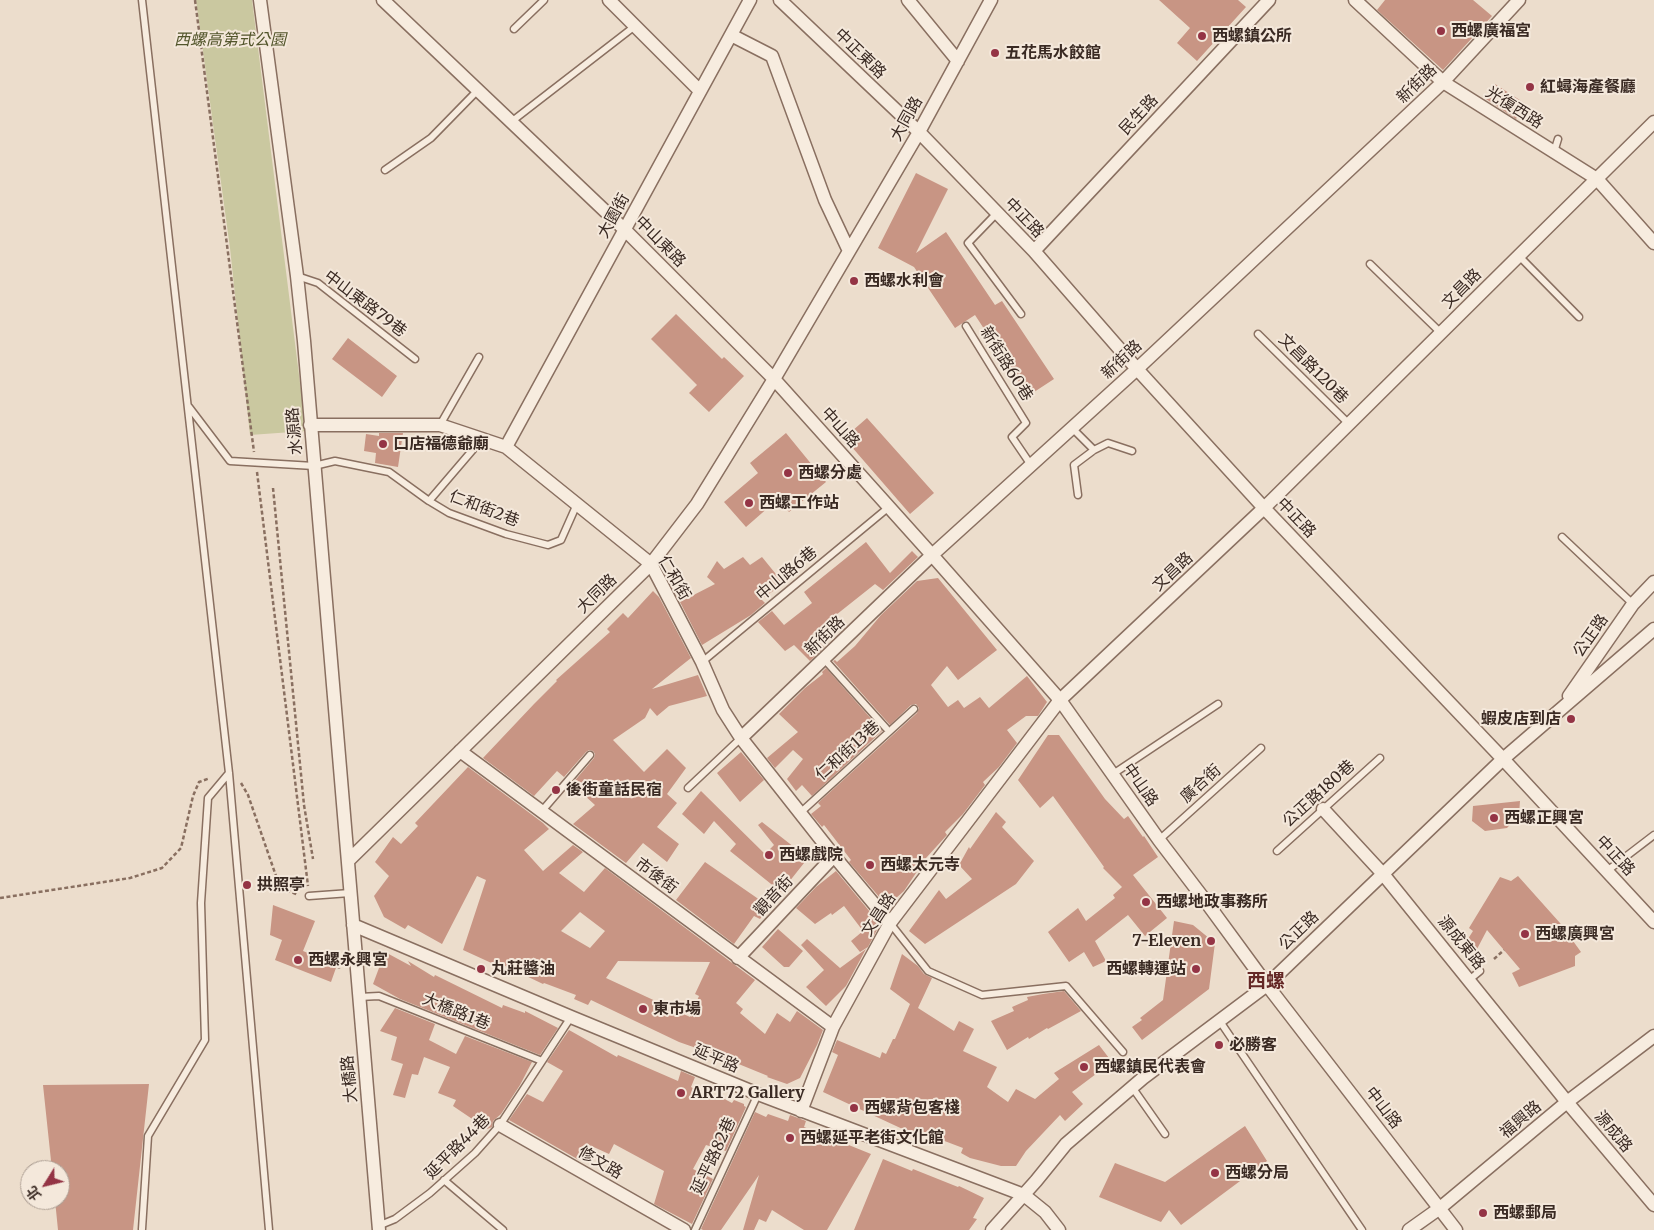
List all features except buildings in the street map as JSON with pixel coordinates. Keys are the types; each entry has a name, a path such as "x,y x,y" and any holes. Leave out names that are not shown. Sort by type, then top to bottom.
{"street":[{"name":"水源路","path":"260,0 296,276 348,861"},
{"name":"中山東路","path":"383,0 625,230 774,379"},
{"path":"609,0 700,91"},
{"name":"大園街","path":"506,447 750,0"},
{"name":"中正東路","path":"780,0 919,132"},
{"path":"908,0 958,61"},
{"name":"大同路","path":"348,861 651,564 697,504 774,379 919,132 991,0"},
{"name":"民生路","path":"1034,251 1269,0"},
{"name":"光復西路","path":"1355,0 1443,82 1596,179 1654,243"},
{"name":"新街路","path":"741,738 932,555 1137,369 1443,82 1519,0"},
{"path":"731,35 772,56 825,200 849,251"},
{"name":"文昌路","path":"801,1111 833,1028 890,923 1060,700 1264,508 1654,122"},
{"name":"中正路","path":"919,132 1034,251 1137,369 1264,508 1504,759 1654,922"},
{"name":"中山路","path":"774,379 1060,700 1159,840 1267,985 1456,1230"},
{"name":"仁和街","path":"310,425 440,425 506,447 651,564 702,662 724,710 741,738 834,856 890,923"},
{"name":"公正路","path":"1559,711 1633,604 1654,582"},
{"name":"公正路","path":"992,1230 1066,1144 1132,1087 1267,985 1504,759 1654,629"},
{"name":"市後街","path":"460,751 833,1028"},
{"name":"源成東路","path":"1324,809 1383,874 1567,1102"},
{"name":"觀音街","path":"738,958 834,856"},
{"path":"348,861 353,925"},
{"name":"大橋路","path":"353,925 378,1228"},
{"name":"延平路","path":"353,925 758,1094 1024,1195 1045,1212 1060,1230"},
{"name":"福興路","path":"1409,1230 1440,1208 1567,1102 1654,1036"},
{"name":"源成路","path":"1567,1102 1654,1205"},
{"name":"修文路","path":"500,1125 684,1230"}],"lane":[{"path":"142,0 229,773 269,1230"},
{"path":"514,28 544,0"},
{"path":"511,122 635,26"},
{"path":"385,170 430,138 478,90"},
{"path":"1554,152 1558,139"},
{"path":"997,213 968,243 1021,314"},
{"path":"1519,256 1579,317"},
{"path":"1370,264 1441,332"},
{"name":"中山東路79巷","path":"296,276 318,283 415,359"},
{"name":"新街路60巷","path":"966,326 1026,422 1012,437 1032,465"},
{"name":"文昌路120巷","path":"1258,334 1349,424"},
{"path":"440,425 479,357"},
{"name":"仁和街2巷","path":"188,405 230,461 314,466 335,461 389,472 449,514 506,534 548,544 560,540 577,504"},
{"path":"1072,428 1094,450"},
{"path":"429,501 482,439"},
{"path":"1078,495 1074,465 1094,450 1108,443 1132,451"},
{"name":"中山路6巷","path":"702,662 889,507"},
{"path":"1562,537 1633,604"},
{"path":"824,659 886,728"},
{"path":"1113,774 1218,704"},
{"name":"仁和街13巷","path":"800,813 914,709"},
{"path":"688,788 741,738"},
{"name":"廣合街","path":"1159,840 1261,748"},
{"path":"541,812 590,755"},
{"name":"公正路180巷","path":"1277,851 1380,758"},
{"path":"142,1229 148,1136 205,1040 201,903 208,798 229,773"},
{"path":"1607,871 1654,835"},
{"path":"309,896 350,893"},
{"path":"890,923 928,971 982,995 1066,986 1123,1052"},
{"path":"1469,980 1480,971"},
{"name":"大橋路1巷","path":"359,997 379,996 542,1061"},
{"name":"延平路44巷","path":"378,1228 395,1220 475,1153 500,1125 570,1017"},
{"path":"1219,1020 1362,1230"},
{"path":"1132,1087 1165,1134"},
{"name":"延平路82巷","path":"695,1230 758,1094"},
{"path":"444,1180 503,1230"}],"path":[{"path":"0,898 130,878 162,868 181,848 193,796 199,782 229,773 240,781 248,795 276,876 287,890 299,896 309,896 256,464 195,0"},
{"path":"273,488 304,805 313,859"},
{"path":"1494,959 1504,950"},
{"path":"338,962 339,969"}],"green space":[{"name":"西螺高第式公園","path":"196,0 252,0 306,431 250,435 230,248"}],"place":[{"name":"西螺廣福宮","path":"1441,31"},
{"name":"西螺鎮公所","path":"1202,36"},
{"name":"五花馬水餃館","path":"995,53"},
{"name":"紅蟳海產餐廳","path":"1530,87"},
{"name":"西螺水利會","path":"854,281"},
{"name":"口店福德爺廟","path":"383,444"},
{"name":"西螺分處","path":"788,473"},
{"name":"西螺工作站","path":"749,503"},
{"name":"蝦皮店到店","path":"1571,719"},
{"name":"後街童話民宿","path":"556,790"},
{"name":"西螺正興宮","path":"1494,818"},
{"name":"西螺戲院","path":"769,855"},
{"name":"西螺太元寺","path":"870,865"},
{"name":"拱照亭","path":"247,885"},
{"name":"西螺地政事務所","path":"1146,902"},
{"name":"西螺廣興宮","path":"1525,934"},
{"name":"7-Eleven","path":"1211,941"},
{"name":"西螺永興宮","path":"298,960"},
{"name":"丸莊醬油","path":"481,969"},
{"name":"西螺轉運站","path":"1196,969"},
{"name":"東市場","path":"643,1009"},
{"name":"必勝客","path":"1219,1045"},
{"name":"西螺鎮民代表會","path":"1084,1067"},
{"name":"ART72 Gallery","path":"681,1093"},
{"name":"西螺背包客棧","path":"854,1108"},
{"name":"西螺延平老街文化館","path":"790,1138"},
{"name":"西螺分局","path":"1215,1173"},
{"name":"西螺郵局","path":"1483,1213"}],"district":[{"name":"西螺","path":"1266,982"}]}
